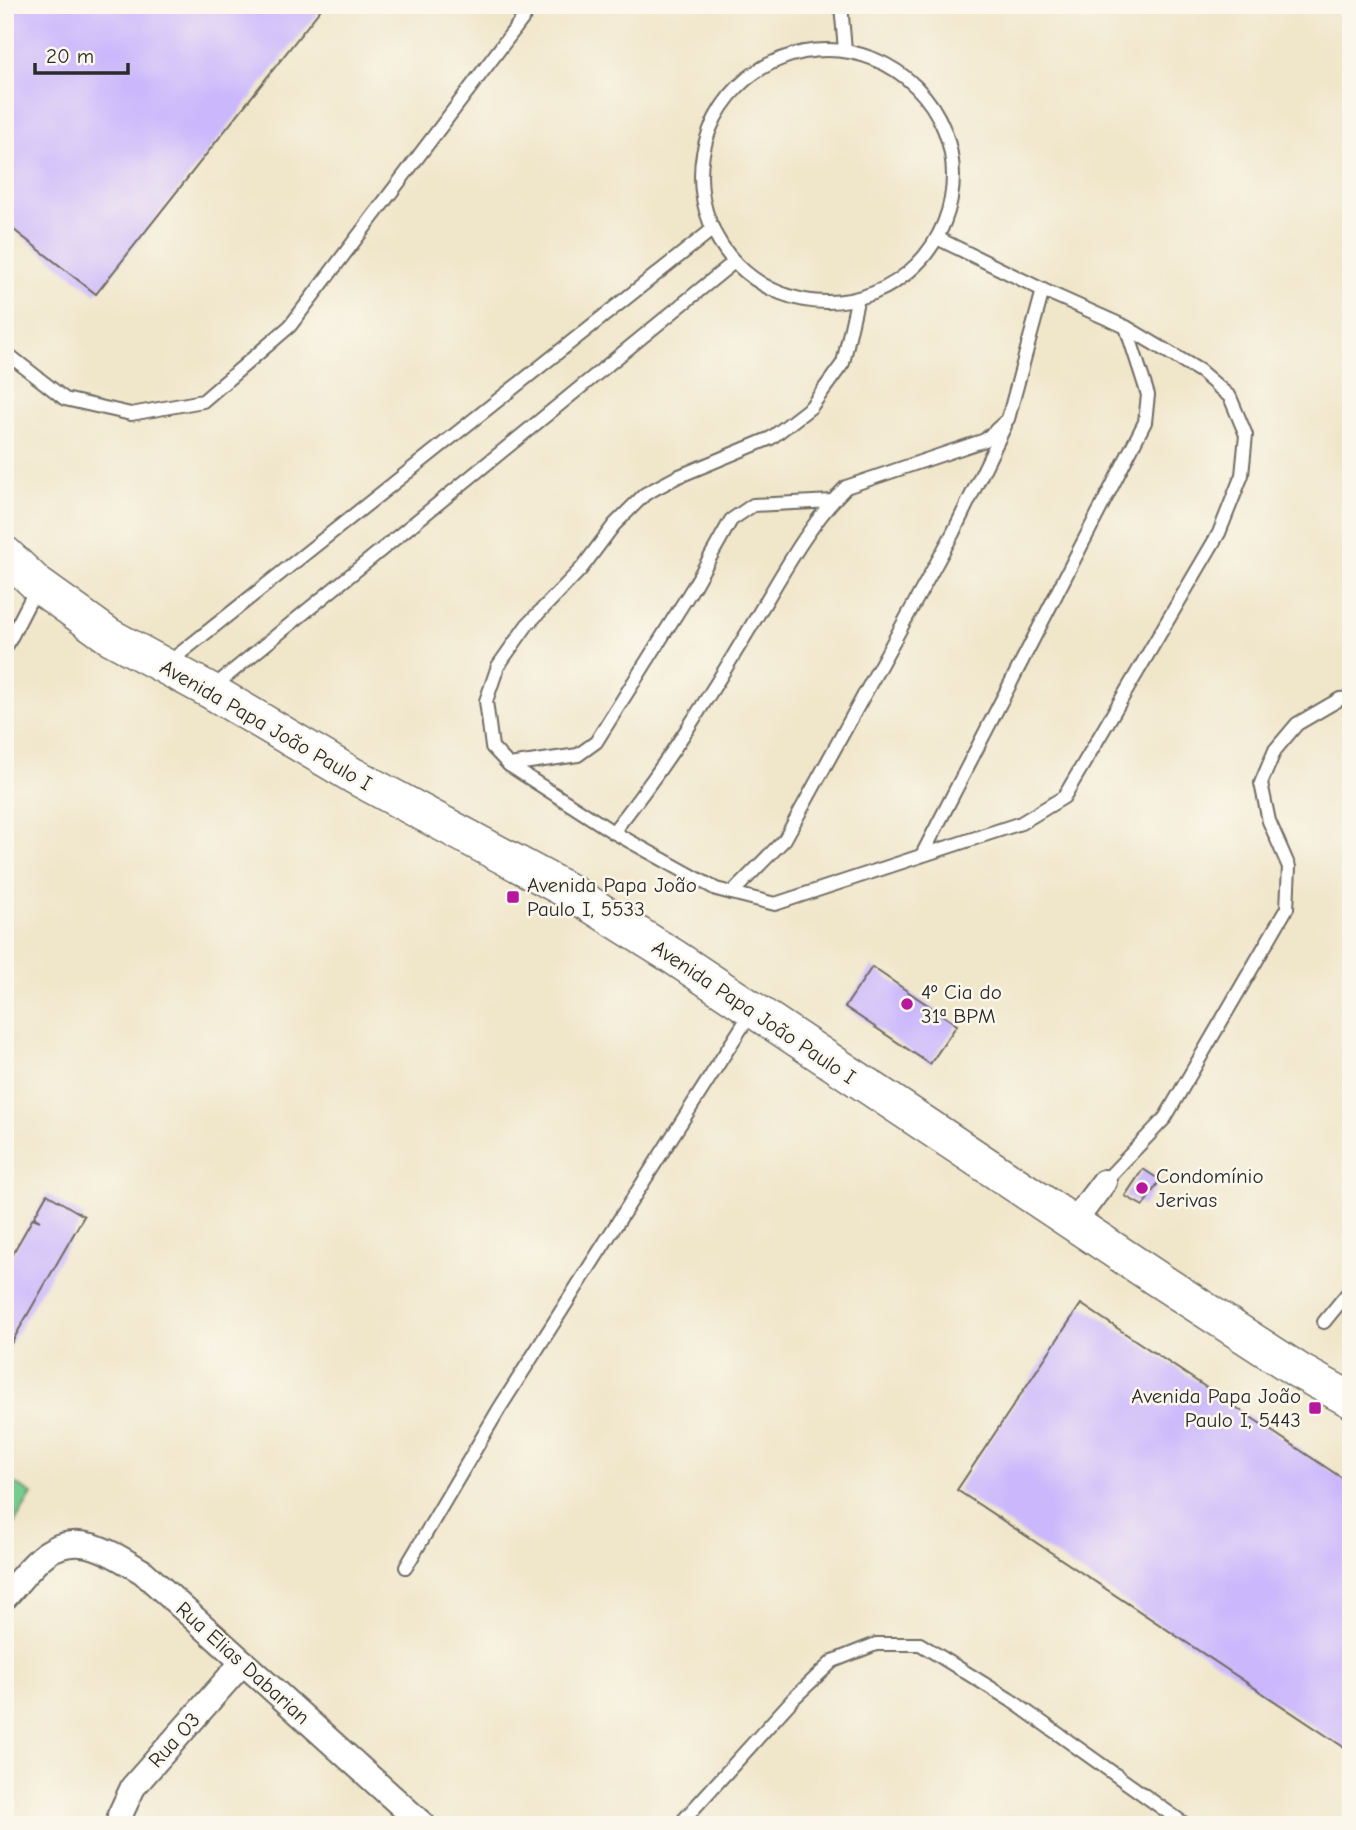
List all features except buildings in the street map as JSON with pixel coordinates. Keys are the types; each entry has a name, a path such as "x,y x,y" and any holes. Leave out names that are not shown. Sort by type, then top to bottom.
{"main road":[{"name":"Avenida Papa João Paulo I","path":"5,554 38,585 108,636 209,690 354,776 572,893 674,957 1299,1371 1351,1400"}],"street":[{"path":"1073,1223 1104,1182"},
{"name":"Rua Elias Dabarian","path":"5,1597 46,1553 70,1542 102,1548 143,1572 423,1825"},
{"name":"Rua O3","path":"119,1825 120,1815 132,1787 243,1662"}],"lane":[{"path":"5,352 65,399 131,414 203,401 290,326 533,5"},
{"path":"841,5 845,50"},
{"path":"807,50 845,50 885,63 918,87 942,121 954,161 952,202 937,238 911,272 875,294 857,301 835,303 793,298 756,281 725,253 707,220 700,183 703,146 717,111 741,82 771,61 807,50"},
{"path":"164,666 713,229"},
{"path":"857,301 843,363 811,407 771,438 677,477 645,494 614,525 582,569 527,625 498,666 486,701 492,747 509,765 613,832 716,889 775,904 1021,823 1065,797 1219,533 1242,475 1246,435 1230,397 1200,371 1126,327 937,238"},
{"path":"209,690 734,262"},
{"path":"732,893 785,839 953,533 1008,419 1043,290"},
{"path":"922,855 1145,422 1148,395 1126,327"},
{"path":"613,832 693,723 809,530 832,501 846,488 985,440 1008,419"},
{"path":"509,765 578,755 596,742 694,586 731,520 753,505 832,501"},
{"path":"5,649 38,585"},
{"path":"1104,1182 1165,1118 1287,908 1289,867 1269,821 1261,783 1275,750 1297,724 1340,699 1351,698"},
{"path":"406,1567 499,1409 753,1011"},
{"path":"1324,1322 1351,1289"},
{"path":"679,1825 794,1698 833,1661 876,1644 920,1644 1012,1701 1186,1825"}],"green space":[{"path":"5,1478 32,1494 5,1539"}],"place":[{"name":"Avenida Papa João Paulo I, 5533","path":"513,897"},
{"name":"4º Cia do 31ª BPM","path":"907,1004"},
{"name":"Condomínio Jerivas","path":"1142,1188"},
{"name":"Avenida Papa João Paulo I, 5443","path":"1315,1408"}]}
